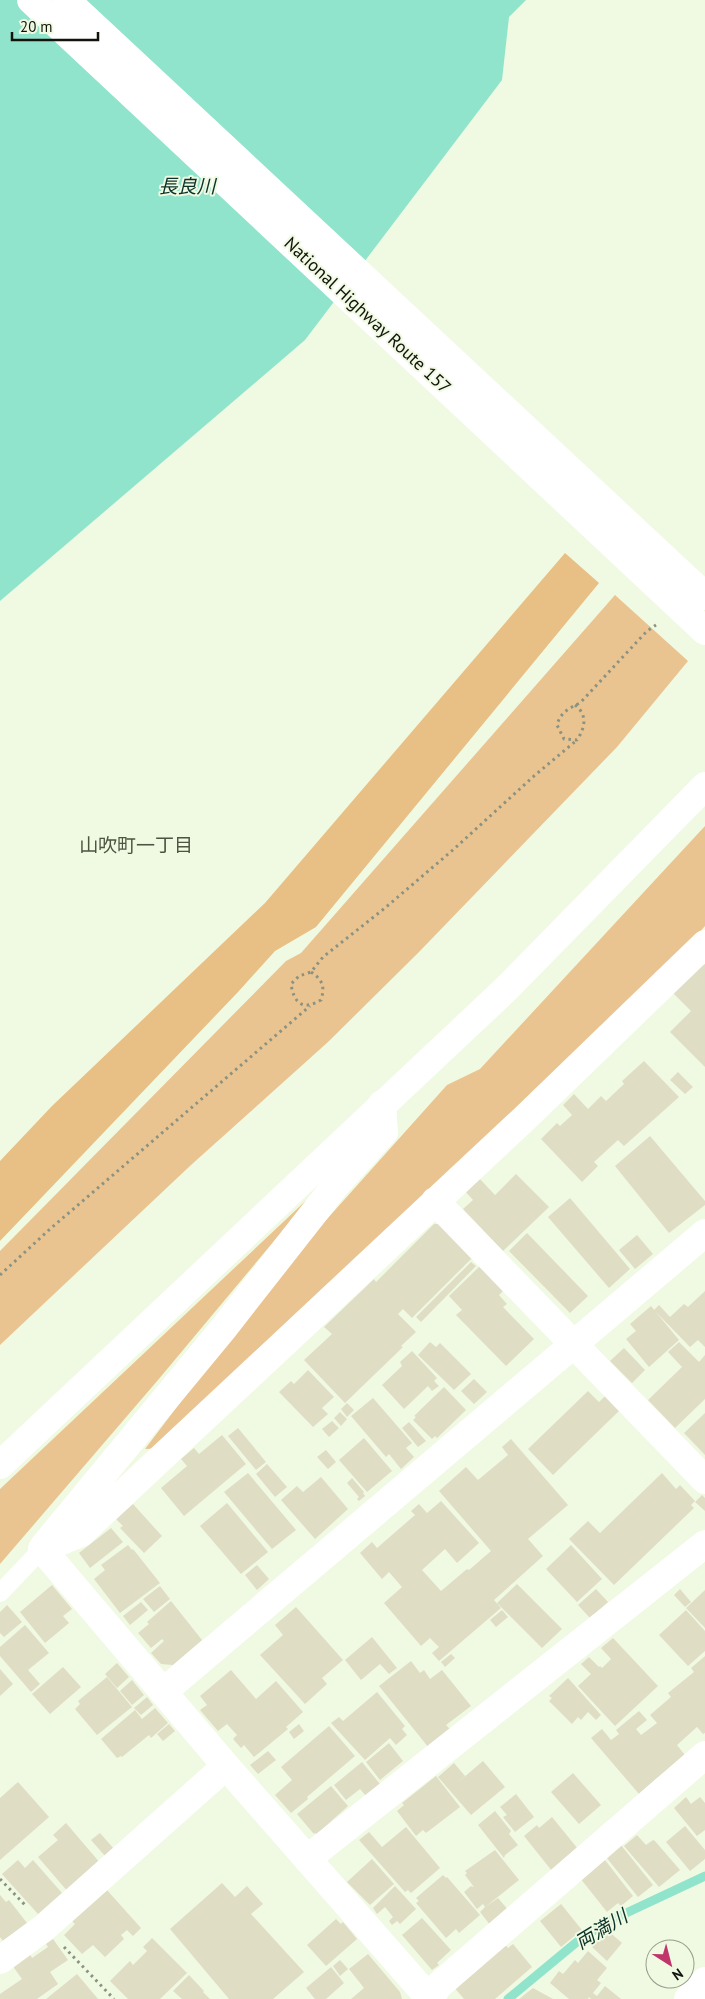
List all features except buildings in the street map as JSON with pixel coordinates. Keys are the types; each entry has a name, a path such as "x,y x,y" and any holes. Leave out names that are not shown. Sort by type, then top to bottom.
{"main road":[{"name":"National Highway Route 157","path":"31,0 705,631"},
{"name":"National Highway Route 157","path":"66,0 705,596"},
{"path":"0,1465 506,989 705,786"},
{"path":"42,1549 81,1533 604,1043 705,944"},
{"path":"42,1549 223,1329 335,1186 384,1132 382,1104"},
{"path":"435,1201 705,1480"},
{"path":"163,1692 705,1233"},
{"path":"307,1859 705,1544"},
{"path":"42,1549 226,1766 430,1999 438,1986 705,1755"},
{"path":"0,1960 45,1927 226,1766"},
{"path":"688,1999 705,1981"}],"lane":[{"path":"0,1593 42,1549"}],"path":[{"path":"577,740 564,739 557,725 559,717 569,708 580,702 647,631"},
{"path":"311,1006 301,1004 293,996 291,984 299,976 311,972 323,957 427,872 577,740 584,730 584,718 581,710 574,705"},
{"path":"0,1275 57,1223 311,1006 321,1000 324,990 320,979 311,972"},
{"path":"0,1879 114,1999"}],"shaded area":[{"path":"565,553 599,583 316,927 275,951 0,1241 0,1161 52,1106 265,903"},
{"path":"615,595 688,661 617,747 418,953 328,1042 191,1165 0,1345 0,1251 286,961 301,953"},
{"path":"705,826 705,926 684,950 162,1448 145,1449 233,1333 327,1219 447,1085 480,1069"},
{"path":"315,1192 158,1380 0,1564 0,1489"}],"water":[{"name":"長良川","path":"0,0 526,0 509,17 502,80 305,340 0,601"}],"waterway":[{"name":"両満川","path":"508,1999 578,1941 607,1922 705,1876"}],"district":[{"name":"山吹町一丁目","path":"136,845"}]}
